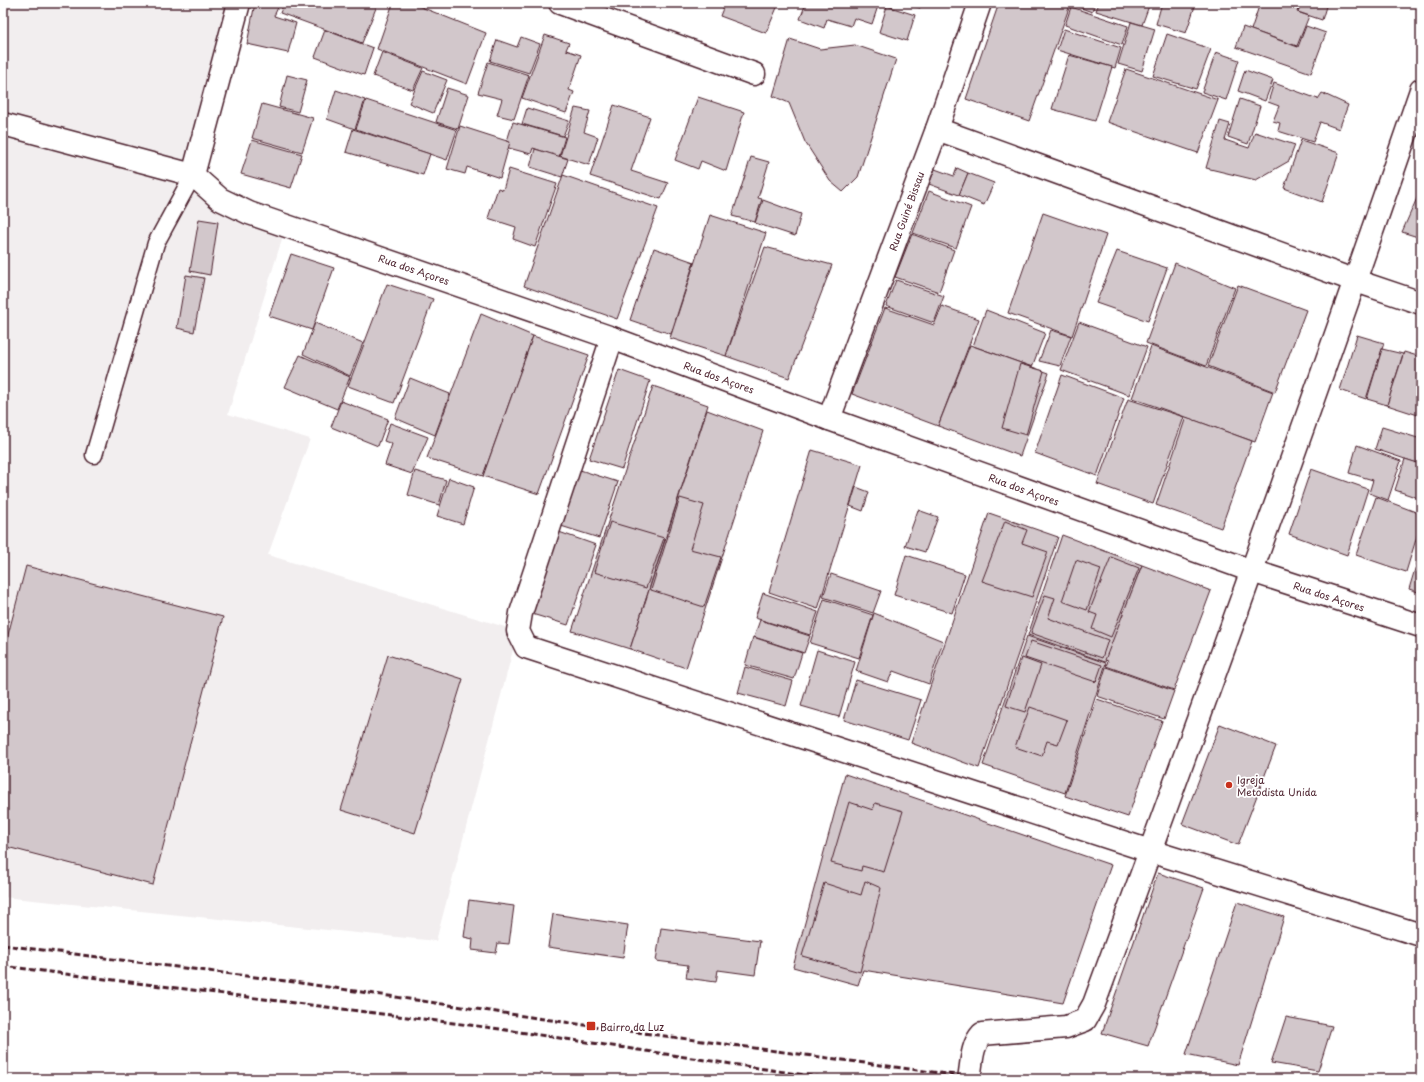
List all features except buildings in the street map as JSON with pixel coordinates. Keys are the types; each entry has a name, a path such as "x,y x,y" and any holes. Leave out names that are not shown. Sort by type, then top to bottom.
{"street":[{"path":"3,124 193,175 240,3"},
{"path":"560,3 754,74"},
{"name":"Rua Guiné Bissau","path":"830,418 937,129 980,3"},
{"path":"969,1079 972,1054 976,1040 982,1034 1066,1027 1085,1020 1094,1004 1356,281 1421,90"},
{"path":"937,129 1356,281 1421,303"},
{"name":"Rua dos Açores","path":"193,175 220,199 249,212 612,338 1252,571 1421,626"},
{"path":"612,338 521,613 518,631 526,647 1150,851 1421,935"}],"lane":[{"path":"94,456 156,243 193,175"}],"shaded area":[{"path":"3,3 194,3 238,10 193,175 286,226 228,414 310,439 268,555 518,631 436,941 3,897"}],"railway":[{"path":"3,945 294,982 591,1026 984,1079"},
{"path":"3,966 493,1028 831,1079"}],"place":[{"name":"Igreja Metodista Unida","path":"1229,785"},
{"name":"Bairro da Luz","path":"591,1026"}]}
